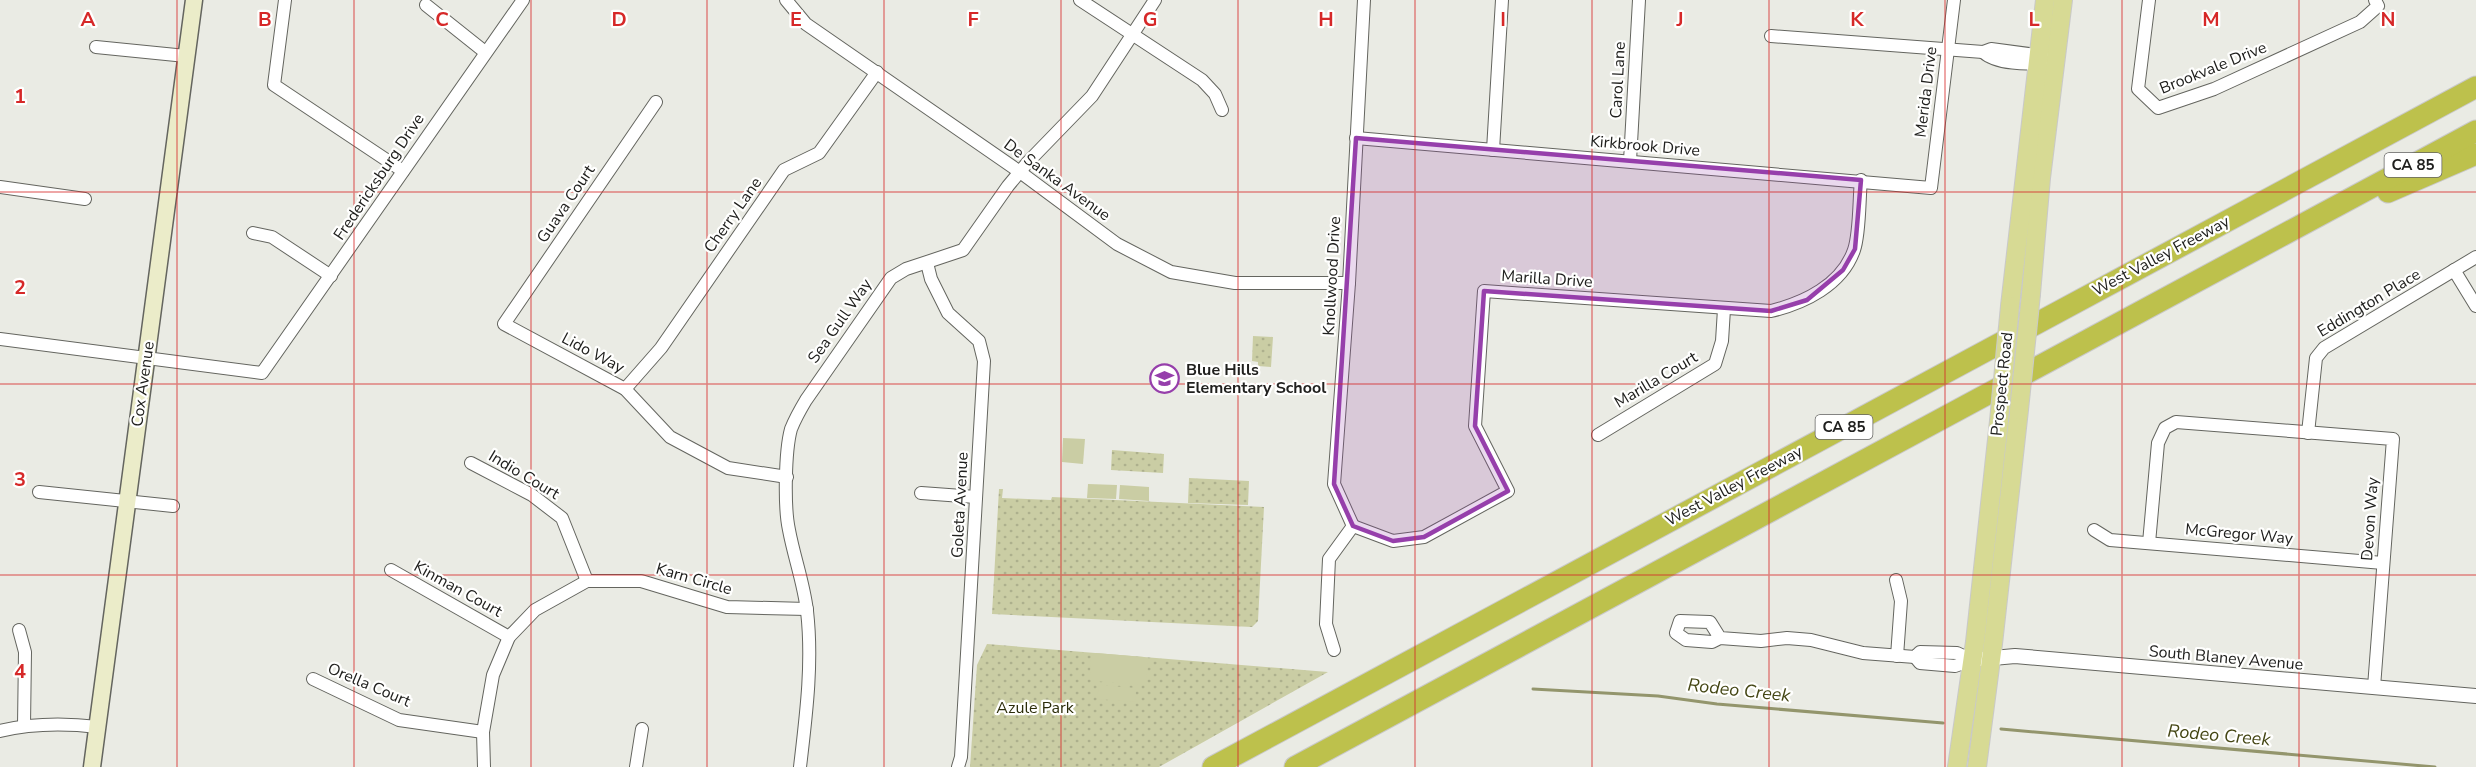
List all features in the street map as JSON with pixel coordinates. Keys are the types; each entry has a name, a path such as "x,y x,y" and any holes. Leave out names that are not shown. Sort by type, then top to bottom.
{"highway":[{"name":"West Valley Freeway","path":"1213,767 2476,87"},
{"name":"CA 85","path":"1295,767 2476,131"},
{"path":"2350,199 2376,197 2476,154"}],"main road":[{"name":"Cox Avenue","path":"92,767 194,0"},
{"name":"Prospect Road","path":"1977,767 1992,658 2031,294 2041,178 2045,0"},
{"name":"Prospect Road","path":"1957,767 1972,660 2010,306 2044,59 2063,0"}],"street":[{"path":"285,0 274,85 403,171"},
{"name":"Fredericksburg Drive","path":"147,357 262,373 523,0"},
{"name":"De Sanka Avenue","path":"786,0 806,24 1020,172 1117,244 1171,272 1235,283 1349,283"},
{"path":"1080,0 1202,80 1215,94 1222,110"},
{"name":"Sea Gull Way","path":"800,767 806,719 809,653 807,609 788,527 787,477 790,432 806,400 891,278 906,269 963,250 1020,172 1092,96 1155,0"},
{"name":"Knollwood Drive","path":"1353,526 1334,484 1349,283 1364,0"},
{"path":"1493,150 1502,0"},
{"name":"Carol Lane","path":"1630,161 1639,0"},
{"name":"Merida Drive","path":"1931,188 1954,0"},
{"name":"Brookvale Drive","path":"2149,0 2138,89 2158,108 2214,89 2360,22 2378,6 2374,0"},
{"path":"426,4 485,52"},
{"path":"1771,36 1983,52 1991,48 2044,59"},
{"path":"96,47 186,56"},
{"name":"Cherry Lane","path":"625,389 661,348 784,170 819,153 877,72"},
{"name":"Guava Court","path":"504,324 656,102"},
{"name":"Kirkbrook Drive","path":"1356,138 1861,180 1931,188"},
{"name":"Marilla Drive","path":"1353,526 1393,541 1424,537 1508,491 1475,426 1484,291 1772,311 1807,300 1844,270 1855,249 1861,180"},
{"path":"0,187 85,199"},
{"path":"253,232 272,237 331,276"},
{"name":"Eddington Place","path":"2308,433 2316,358 2324,348 2476,257"},
{"name":"Goleta Avenue","path":"927,263 931,279 948,313 979,341 984,361 967,682 961,758 958,767"},
{"path":"2454,270 2476,306"},
{"name":"Marilla Court","path":"1598,435 1715,363 1722,341 1724,309"},
{"name":"Lido Way","path":"504,324 625,389 670,437 728,468 787,477"},
{"path":"0,339 147,357"},
{"path":"2149,543 2158,443 2165,428 2176,422 2183,422 2308,433"},
{"name":"Devon Way","path":"2308,433 2393,439 2374,687"},
{"name":"Indio Court","path":"471,463 532,495 562,518 587,581"},
{"path":"39,492 173,506"},
{"path":"921,493 976,497"},
{"path":"1334,650 1326,624 1329,559 1353,526"},
{"name":"McGregor Way","path":"2094,530 2110,540 2383,563"},
{"name":"Kinman Court","path":"391,570 509,637"},
{"path":"1896,580 1901,601 1897,656"},
{"name":"Karn Circle","path":"484,767 483,732 493,675 509,637 536,610 587,581 641,581 727,608 807,609"},
{"path":"19,630 25,652 24,725"},
{"path":"1720,638 1761,641 1787,638 1811,640 1863,653 1915,657 1920,652 1957,653 1972,660"},
{"name":"South Blaney Avenue","path":"1972,660 2027,657 2476,696"},
{"name":"Orella Court","path":"312,679 399,720 483,732"},
{"path":"0,731 24,725 50,723 98,727"},
{"path":"636,767 642,729"}],"highlighted area":[{"path":"1356,138 1861,180 1855,249 1843,270 1807,300 1771,311 1484,291 1475,426 1508,491 1424,537 1393,541 1353,526 1334,484"}],"green space":[{"path":"1253,336 1273,337 1271,367 1258,366 1258,362 1252,361"},
{"path":"1063,438 1085,439 1083,464 1062,462"},
{"path":"1112,450 1164,454 1163,473 1111,470"},
{"path":"1189,478 1249,481 1248,505 1188,503"},
{"path":"1088,484 1117,485 1116,499 1087,498"},
{"path":"1120,485 1149,487 1149,501 1119,499"},
{"path":"999,489 1003,489 1002,498 1051,500 1052,497 1264,507 1258,621 1252,627 992,614"},
{"name":"Azule Park","path":"987,644 1328,672 1159,767 970,767 977,665"},
{"path":"1096,653 1144,657 1148,663 1146,682 1142,685 1094,681 1090,676 1091,658"},
{"path":"1099,685 1136,688 1135,702 1097,699"}],"waterway":[{"name":"Rodeo Creek","path":"1533,689 1658,696 1717,704 1943,723"},
{"name":"Rodeo Creek","path":"2001,729 2435,767"}],"place":[{"name":"Blue Hills Elementary School","path":"1165,379"}]}
